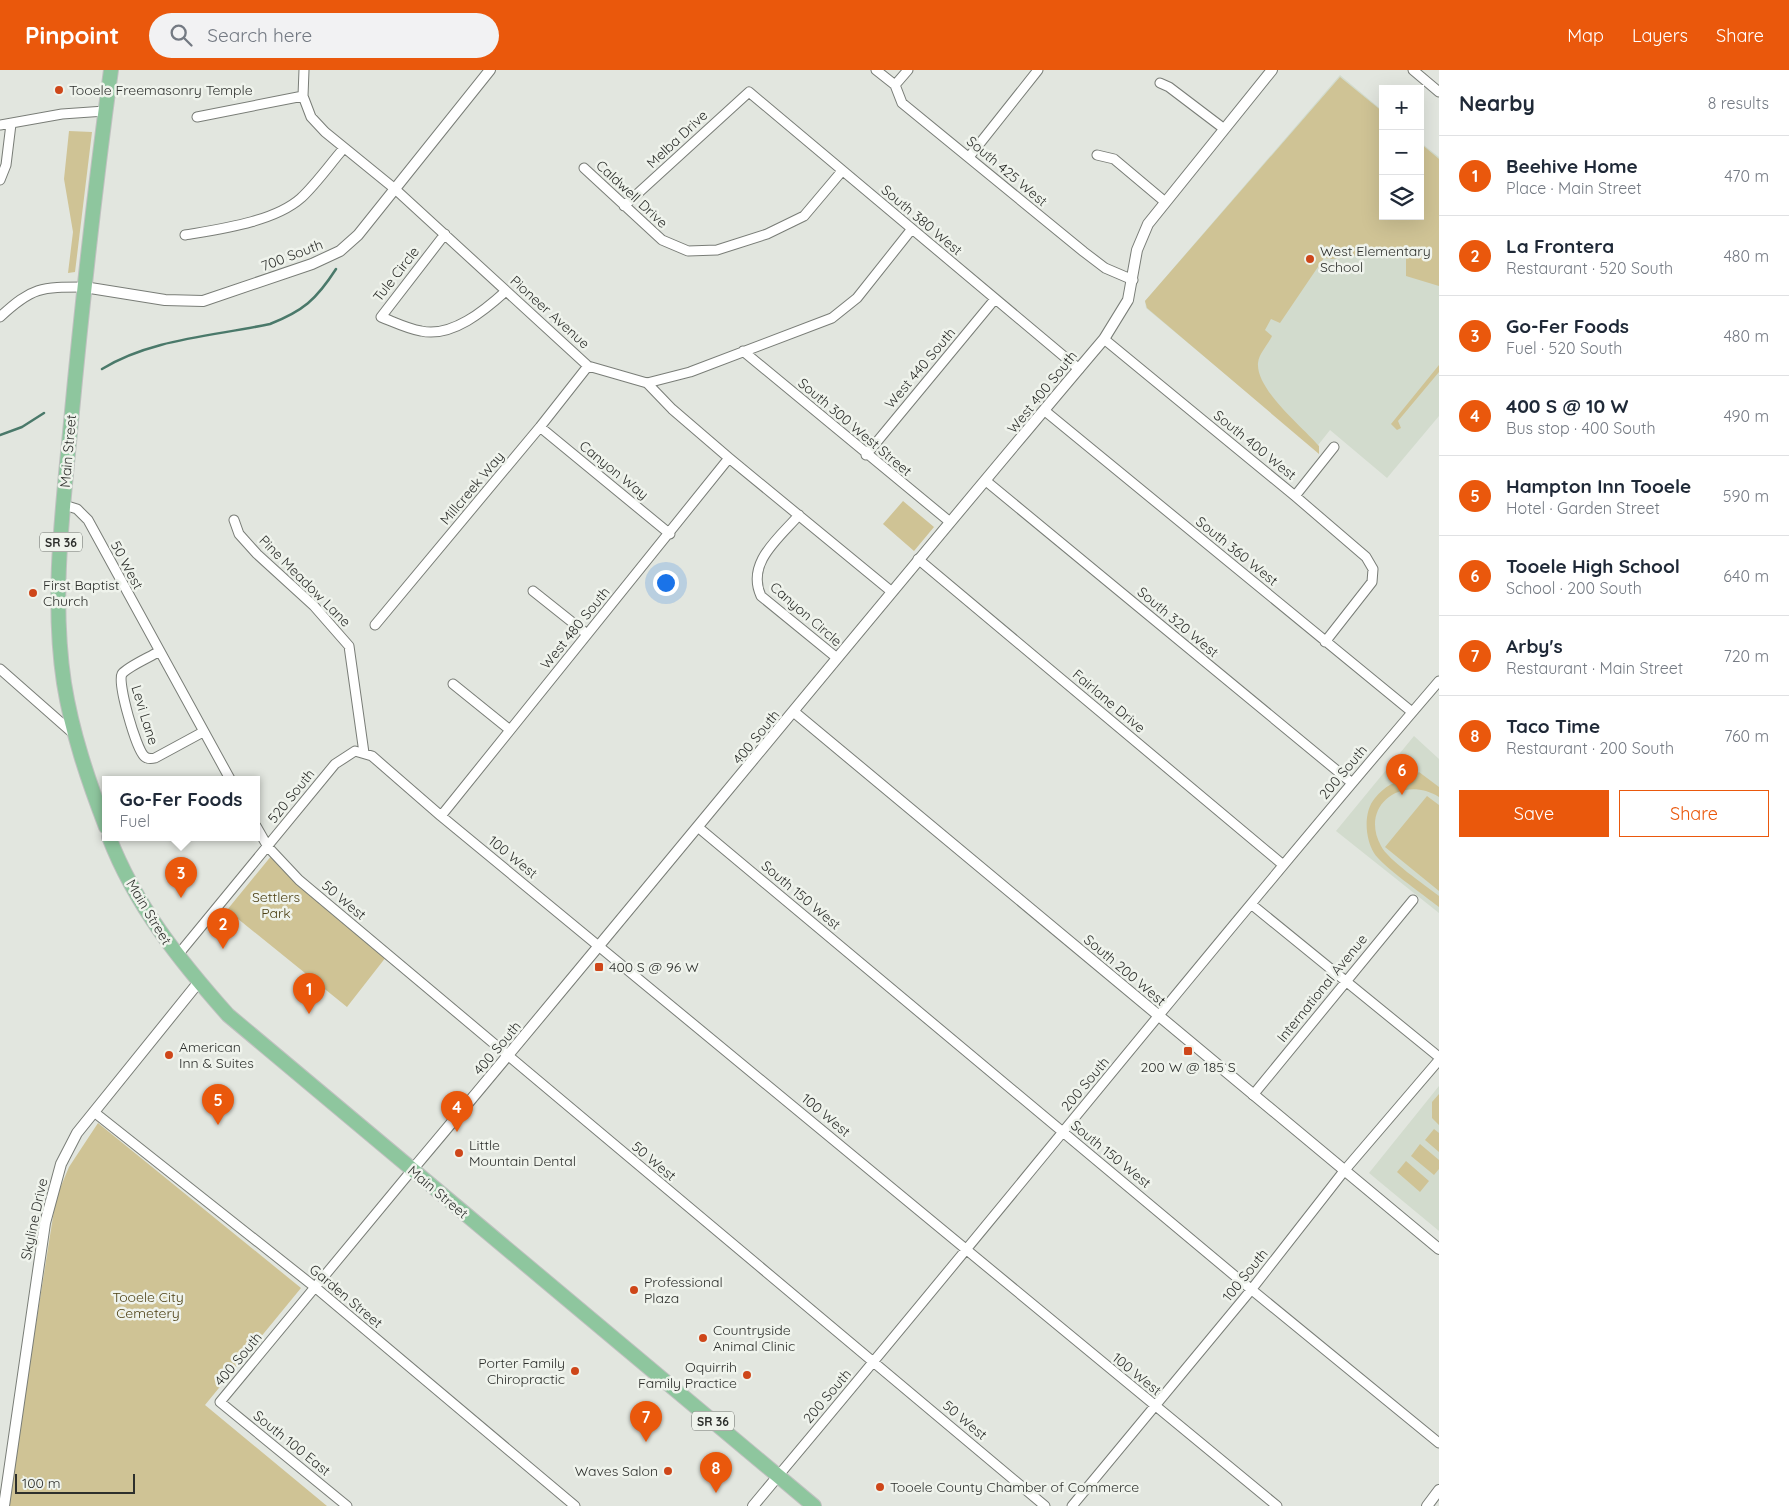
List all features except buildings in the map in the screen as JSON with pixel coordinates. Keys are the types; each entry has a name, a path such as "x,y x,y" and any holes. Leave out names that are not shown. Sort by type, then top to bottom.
{"highway":[{"name":"Main Street","path":"102,817 75,736 64,683 59,634 58,596 64,504 84,287 111,70"},
{"name":"Main Street","path":"112,841 138,896 177,956 198,983 228,1015 266,1049 814,1506"}],"street":[{"path":"197,117 302,96 304,70"},
{"name":"700 South","path":"84,287 165,300 203,302 312,264 340,251 358,235 490,70"},
{"name":"South 425 West","path":"876,70 895,85 902,103 1084,252 1105,268 1133,280"},
{"path":"895,85 908,70"},
{"path":"969,157 1038,70"},
{"name":"West 400 South","path":"794,712 918,559 986,481 1104,339 1128,300 1137,250 1148,224 1164,201 1272,70"},
{"path":"1413,70 1439,92"},
{"path":"1160,83 1169,86 1223,128"},
{"name":"South 380 West","path":"749,92 911,230 1079,369"},
{"name":"Melba Drive","path":"624,206 749,92"},
{"name":"Pioneer Avenue","path":"302,96 311,116 344,148 395,189 588,366 647,383"},
{"path":"0,125 62,114 105,111"},
{"path":"0,180 6,165 11,124"},
{"path":"185,235 232,227 282,210 300,198 344,148"},
{"path":"1097,155 1114,159 1164,201"},
{"name":"Caldwell Drive","path":"584,168 662,240 688,251 717,250 767,234 804,216 842,171"},
{"path":"892,592 672,409 647,383 690,372 832,318 857,298 911,230"},
{"name":"Tule Circle","path":"445,234 381,317 423,332 450,328 478,315 506,291"},
{"path":"0,317 18,300 44,287 84,287"},
{"name":"West 440 South","path":"866,455 996,299"},
{"name":"South 400 West","path":"1104,339 1296,496 1366,557 1373,569 1372,582 1325,642"},
{"name":"South 300 West Street","path":"743,351 866,455 950,522"},
{"name":"Millcreek Way","path":"375,625 540,427 588,366"},
{"name":"South 360 West","path":"1045,411 1412,712"},
{"name":"Canyon Way","path":"540,427 670,534"},
{"path":"1296,496 1334,447"},
{"name":"West 480 South","path":"441,816 730,458"},
{"name":"South 320 West","path":"986,481 1352,783"},
{"name":"50 West","path":"64,504 77,509 88,520 158,652 228,776"},
{"name":"Canyon Circle","path":"799,515 757,567 756,585 761,596 837,658"},
{"name":"Pine Meadow Lane","path":"234,520 240,534 257,554 314,606 349,646 364,753"},
{"name":"Fairlane Drive","path":"918,559 1282,864"},
{"path":"533,591 588,634"},
{"name":"Levi Lane","path":"158,652 122,675 128,714 144,756 155,758 203,732"},
{"path":"0,669 75,736"},
{"name":"200 South","path":"753,1506 968,1250 1062,1132 1282,864 1439,681"},
{"path":"453,684 510,730"},
{"name":"400 South","path":"220,1402 794,712"},
{"name":"South 200 West","path":"794,712 1439,1249"},
{"name":"100 West","path":"355,751 372,756 441,816 1277,1506"},
{"name":"520 South","path":"177,956 335,764 355,751"},
{"name":"South 150 West","path":"699,828 1251,1290 1439,1443"},
{"name":"50 West","path":"260,833 268,847 299,880 683,1205 874,1361 1045,1506"},
{"name":"International Avenue","path":"1253,1095 1344,981 1413,900"},
{"path":"1251,904 1439,1058"},
{"name":"Skyline Drive","path":"4,1506 48,1206 61,1164 77,1133 198,983"},
{"name":"100 South","path":"1072,1506 1251,1290 1344,1171 1439,1058"},
{"name":"Garden Street","path":"94,1112 316,1288 575,1506"},
{"name":"South 100 East","path":"220,1402 347,1506"},
{"path":"1427,1506 1439,1490"}],"shaded area":[{"name":"West Elementary School","path":"1340,75 1379,108 1379,220 1424,220 1424,145 1439,157 1439,416 1387,478 1330,430 1315,449 1146,308 1145,301"},
{"path":"1414,736 1439,759 1439,913 1336,831"},
{"path":"1439,1086 1439,1231 1369,1173"}],"green space":[{"path":"1340,77 1379,109 1379,220 1424,220 1424,146 1439,159 1439,286 1406,276 1406,252 1401,252 1401,249 1332,259 1324,258 1280,323 1271,319 1265,330 1272,336 1259,359 1259,374 1264,385 1282,408 1319,446 1319,454 1147,308 1145,301"},
{"path":"69,131 92,132 75,272 68,273 73,232 64,179"},
{"path":"1439,365 1439,372 1398,421 1401,428 1397,430 1391,424"},
{"path":"903,501 934,527 914,551 883,524"},
{"path":"1419,772 1439,787 1439,797 1425,791 1411,789 1399,792 1388,798 1380,807 1376,818 1376,831 1385,852 1407,872 1439,896 1439,907 1378,858 1371,847 1367,833 1367,818 1375,798 1391,784 1411,780"},
{"path":"1427,796 1439,805 1439,891 1385,847"},
{"name":"Settlers Park","path":"272,855 386,957 347,1007 227,910"},
{"path":"1439,1094 1439,1125 1432,1118 1432,1102"},
{"name":"Tooele City Cemetery","path":"98,1123 301,1288 205,1405 327,1506 7,1506 56,1198 69,1167"},
{"path":"1434,1129 1439,1133 1439,1152 1425,1140"},
{"path":"1420,1144 1439,1160 1439,1169 1434,1175 1411,1156"},
{"path":"1406,1161 1429,1181 1420,1192 1397,1172"}],"waterway":[{"path":"102,369 121,359 161,345 270,324 308,303 322,289 336,269"},
{"path":"0,435 22,427 44,413"}],"place":[{"name":"Tooele Freemasonry Temple","path":"59,90"},
{"name":"West Elementary School","path":"1310,259"},
{"name":"First Baptist Church","path":"33,593"},
{"name":"Tooele High School","path":"1402,795"},
{"name":"Go-Fer Foods","path":"181,898"},
{"name":"La Frontera","path":"223,949"},
{"name":"400 S @ 96 W","path":"599,967"},
{"name":"Beehive Home","path":"309,1014"},
{"name":"200 W @ 185 S","path":"1188,1051"},
{"name":"American Inn & Suites","path":"169,1055"},
{"name":"Hampton Inn Tooele","path":"218,1125"},
{"name":"400 S @ 10 W","path":"457,1132"},
{"name":"Little Mountain Dental","path":"459,1153"},
{"name":"Professional Plaza","path":"634,1290"},
{"name":"Countryside Animal Clinic","path":"703,1338"},
{"name":"Porter Family Chiropractic","path":"575,1371"},
{"name":"Oquirrih Family Practice","path":"747,1375"},
{"name":"Arby's","path":"646,1442"},
{"name":"Waves Salon","path":"668,1471"},
{"name":"Tooele County Chamber of Commerce","path":"880,1487"},
{"name":"Taco Time","path":"716,1493"}]}
